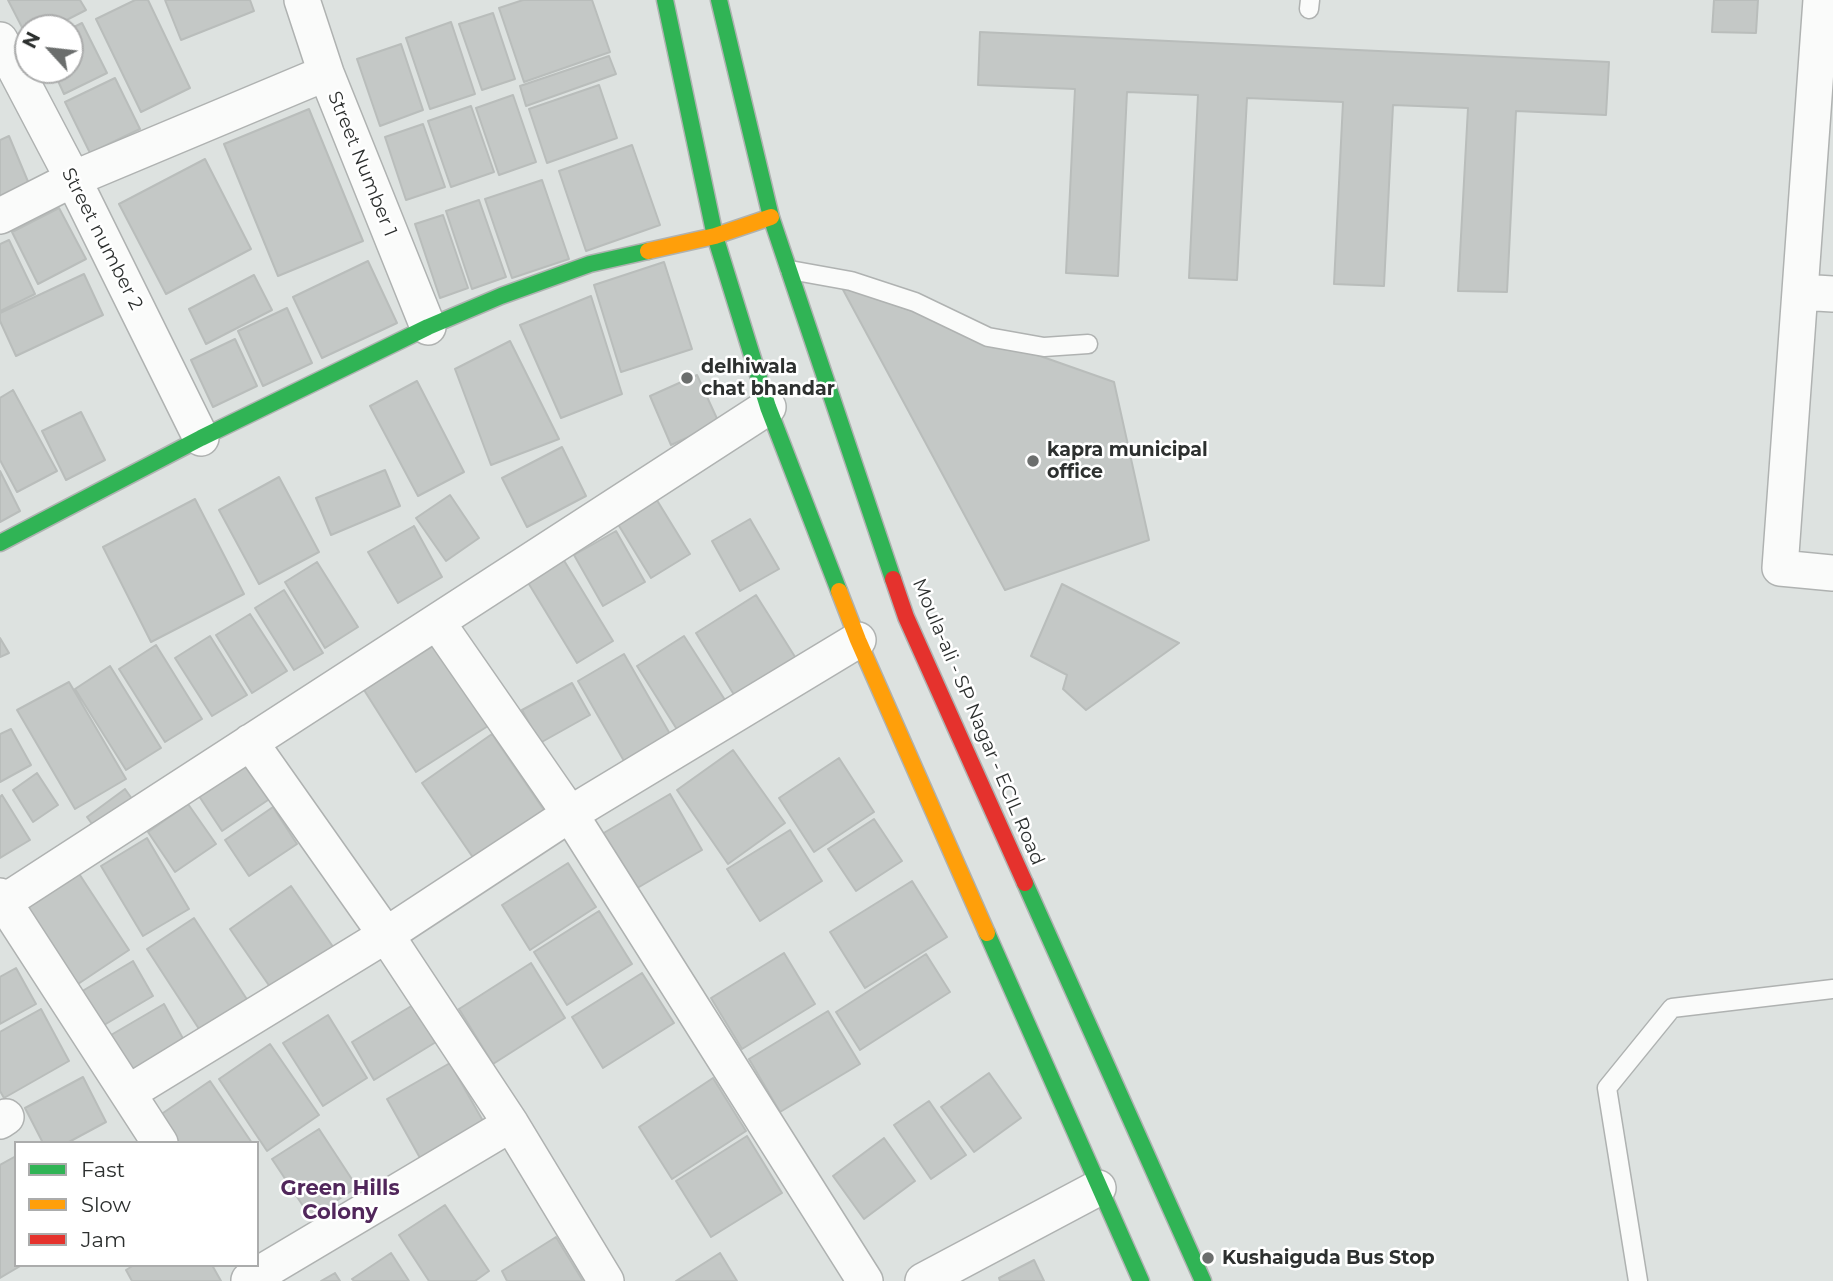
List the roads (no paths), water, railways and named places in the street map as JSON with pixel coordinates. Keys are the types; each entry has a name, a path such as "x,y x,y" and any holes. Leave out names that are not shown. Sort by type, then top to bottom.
{"main road":[{"path":"665,0 715,236 768,407 858,640 1141,1281"},
{"name":"Moula-ali - SP Nagar - ECIL Road","path":"719,0 771,217 906,617 1203,1281"},
{"path":"0,543 201,438 428,327 501,296 590,264 715,236 771,217"}],"street":[{"name":"Street Number 1","path":"302,0 326,73 428,327"},
{"path":"1821,0 1817,293 1780,568 1833,573"},
{"name":"Street number 2","path":"0,40 73,179 201,438"},
{"path":"0,216 73,179 326,73"},
{"path":"159,1141 2,899 768,407"},
{"path":"437,622 570,814 865,1281"},
{"path":"128,1093 386,935 570,814 858,640"},
{"path":"250,742 386,935 511,1124 606,1281"},
{"path":"249,1281 511,1124"},
{"path":"923,1281 1098,1188"}],"lane":[{"path":"789,270 851,281 915,302 988,337 1044,346 1088,344"},
{"path":"1638,1281 1607,1088 1672,1008 1833,989"}],"place":[{"name":"delhiwala chat bhandar","path":"687,378"},
{"name":"kapra municipal office","path":"1033,461"},
{"name":"Kushaiguda Bus Stop","path":"1208,1258"}],"district":[{"name":"Green Hills Colony","path":"340,1201"}]}
